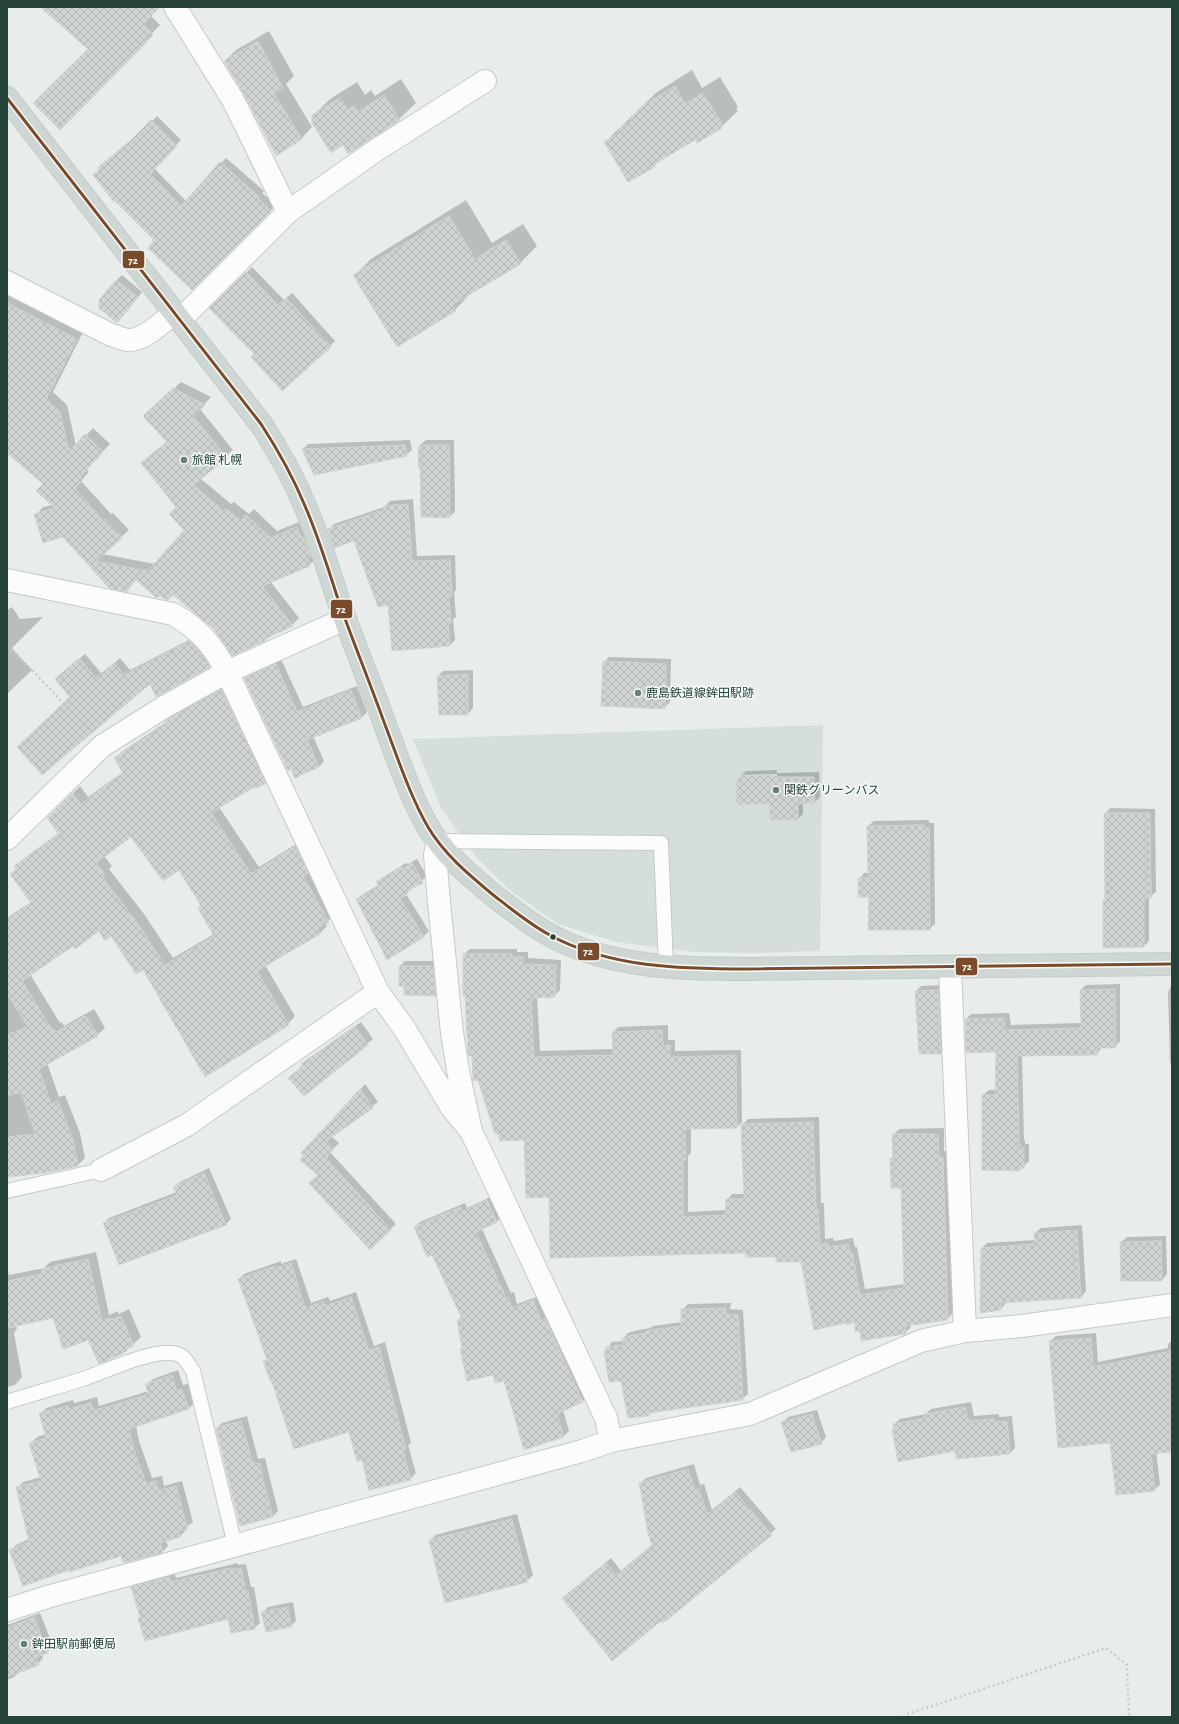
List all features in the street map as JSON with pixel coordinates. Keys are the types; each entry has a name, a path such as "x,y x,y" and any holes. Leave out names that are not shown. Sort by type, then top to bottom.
{"main road":[{"path":"7,98 235,388 277,449 306,507 345,619 421,814 438,841 456,862 475,880 517,913 549,934 577,947 607,956 666,967 699,969 1172,964"}],"street":[{"path":"175,7 234,100 288,212"},
{"path":"7,282 111,335 127,340 137,338 177,316 288,212 375,151 485,81"},
{"path":"7,580 173,614 189,623 204,636 217,652 227,672 378,992 404,1028 452,1108 471,1131"},
{"path":"7,839 102,746 164,707 227,672 345,619"},
{"path":"438,841 435,855 452,1033 459,1076 471,1131 606,1418 611,1440"},
{"path":"950,967 965,1331"},
{"path":"101,1170 187,1125 378,992"},
{"path":"7,1610 47,1597 235,1545 582,1451 611,1440 750,1414 921,1341 965,1331 1022,1326 1172,1305"}],"lane":[{"path":"438,841 661,844 666,967"},
{"path":"7,1191 101,1170"},
{"path":"7,1402 84,1379 131,1362 163,1353 177,1354 186,1360 193,1371 235,1545"}],"path":[{"path":"7,646 36,674 102,746"},
{"path":"903,1717 908,1714 1106,1648 1127,1665 1129,1717"}],"shaded area":[{"path":"823,725 820,951 753,953 694,952 616,942 558,924 508,889 476,857 441,808 413,739"}],"building":[{"path":"40,7 160,7 143,24 152,33 145,42 146,43 60,130 33,103 88,49"},
{"path":"258,41 283,88 274,94 302,139 276,156 244,94 224,61"},
{"path":"675,86 685,104 703,93 722,124 720,125 722,128 697,143 695,140 653,165 655,167 628,182 604,142 619,133 617,130 632,120 630,117 640,110 639,108"},
{"path":"384,95 400,120 348,154 343,145 331,153 312,123 312,115 340,98 348,110 354,106 358,112"},
{"path":"151,120 177,146 150,174 181,206 220,162 259,197 258,198 271,211 192,290 148,248 154,240 115,201 114,202 93,175 99,170 97,168 130,141"},
{"path":"449,216 475,259 506,240 521,264 452,305 456,311 397,347 353,275"},
{"path":"246,272 278,305 286,298 331,347 282,391 251,357 254,354 209,308"},
{"path":"116,280 138,297 117,323 99,308 99,300"},
{"path":"7,303 77,339 46,399 60,412 69,452 85,434 103,452 80,477 83,480 75,488 103,521 105,519 122,538 96,561 148,571 184,530 169,514 176,507 141,463 167,442 143,416 173,388 205,405 193,416 227,458 193,485 224,511 226,508 241,521 246,515 270,538 297,527 302,539 304,538 311,557 307,558 310,566 262,586 293,626 232,656 214,629 173,595 168,600 160,596 157,598 136,580 126,592 109,588 63,537 43,543 34,514 55,508 36,491 43,484 7,453"},
{"path":"405,445 407,456 314,475 302,449"},
{"path":"419,445 449,445 450,518 421,517 420,467 418,467"},
{"path":"408,504 412,561 450,560 452,596 449,596 451,623 448,624 450,646 392,651 388,605 378,607 354,541 334,548 328,529 376,512 384,511 383,506"},
{"path":"190,641 210,667 156,697 150,684 42,775 17,747 70,697 55,679 79,658 96,678 114,663 124,675"},
{"path":"603,661 666,664 665,709 601,706"},
{"path":"276,664 297,712 351,690 362,718 307,740 319,767 295,778 291,769 288,771 244,678"},
{"path":"468,674 468,715 439,715 437,676"},
{"path":"221,689 266,783 255,789 254,787 211,813 251,874 296,846 308,873 303,876 329,922 317,929 320,934 257,971 289,1025 205,1077 143,970 136,974 111,936 105,941 99,931 75,949 73,946 22,981 52,1030 54,1029 56,1032 86,1016 98,1036 39,1069 51,1104 58,1101 73,1140 78,1166 45,1173 7,1177 7,1137 35,1134 21,1092 7,1096 7,1035 28,1027 7,993 7,920 31,903 10,874 16,870 14,866 59,834 47,818 72,793 81,804 123,773 114,758 162,727 161,726 168,721 168,719","holes":["131,837 163,881 179,870 201,906 198,908 214,936 165,965 136,921 102,877 105,874 96,863"]},
{"name":"関鉄グリーンバス","path":"772,775 772,777 814,777 815,803 798,804 798,820 770,820 769,804 739,805 739,803 736,803 737,778 739,778 739,776"},
{"path":"1104,813 1150,813 1151,898 1144,898 1144,947 1103,948 1103,900 1105,900"},
{"path":"924,825 924,828 929,828 930,930 868,930 869,897 858,897 858,878 868,878 867,826"},
{"path":"412,863 423,883 405,892 407,895 400,898 424,937 387,960 356,899 379,887 376,882 401,867 402,869"},
{"path":"463,954 512,954 512,957 523,957 523,964 556,965 555,997 531,998 534,1057 613,1055 612,1032 662,1030 663,1046 670,1045 670,1057 736,1055 737,1128 685,1129 686,1160 683,1160 683,1217 725,1215 726,1199 744,1199 741,1124 813,1122 816,1209 818,1209 820,1245 828,1243 828,1247 848,1244 850,1252 852,1252 860,1295 904,1288 901,1188 891,1188 890,1158 893,1159 892,1134 938,1134 939,1157 943,1157 948,1320 905,1326 906,1334 861,1341 860,1331 855,1332 855,1322 846,1325 845,1323 814,1330 801,1262 776,1262 776,1257 746,1257 746,1253 550,1258 549,1197 526,1198 524,1140 500,1141 498,1134 495,1134 478,1080 473,1081 472,1056 468,1056 465,996 463,996"},
{"path":"399,966 433,966 436,996 404,995 404,987 399,986"},
{"path":"1115,989 1116,1048 1097,1048 1097,1055 1017,1056 1019,1145 1021,1145 1020,1149 1024,1148 1024,1168 1020,1168 1020,1171 982,1170 982,1095 995,1095 996,1052 966,1053 965,1019 1004,1018 1005,1030 1081,1028 1080,990"},
{"path":"938,990 941,1054 919,1054 915,991"},
{"path":"355,1026 368,1045 304,1096 288,1078 303,1066 301,1064"},
{"path":"360,1089 373,1108 326,1141 334,1149 326,1158 391,1230 370,1250 309,1183 318,1175 300,1160 304,1155 301,1153"},
{"path":"204,1173 226,1225 119,1265 103,1223 177,1195 173,1187"},
{"path":"487,1200 497,1222 476,1232 506,1298 508,1297 512,1308 533,1300 541,1321 545,1319 583,1402 557,1414 564,1437 524,1450 504,1381 495,1383 493,1375 467,1381 460,1349 462,1348 457,1321 461,1317 432,1255 427,1257 414,1227 460,1207 462,1212"},
{"path":"1077,1230 1081,1298 1001,1303 1001,1310 980,1313 981,1248 1035,1244 1034,1233"},
{"path":"1161,1241 1162,1281 1121,1281 1120,1242"},
{"path":"88,1259 102,1321 110,1318 111,1320 121,1316 134,1346 123,1350 124,1353 99,1364 88,1340 63,1349 53,1318 7,1328 7,1281 42,1274 41,1269"},
{"path":"291,1263 305,1308 323,1301 325,1306 351,1297 369,1351 379,1347 406,1449 403,1450 411,1480 369,1490 362,1460 357,1462 349,1432 294,1449 272,1382 271,1383 263,1361 267,1360 238,1279 275,1266 276,1268"},
{"path":"726,1308 725,1314 738,1315 743,1400 649,1413 649,1416 628,1418 621,1381 609,1382 604,1351 606,1351 606,1347 623,1345 622,1338 628,1338 628,1336 646,1333 646,1331 681,1326 681,1309"},
{"path":"1091,1338 1093,1367 1172,1351 1172,1452 1151,1454 1155,1491 1116,1495 1110,1443 1058,1448 1049,1341"},
{"path":"172,1375 177,1391 182,1389 189,1409 129,1429 133,1447 146,1484 156,1481 158,1491 176,1486 188,1529 179,1531 180,1537 160,1543 163,1553 123,1563 121,1556 69,1572 69,1570 23,1586 9,1550 29,1542 16,1487 41,1481 29,1443 46,1438 39,1413 68,1406 69,1409 91,1403 93,1411 149,1394 145,1384"},
{"path":"965,1407 969,1421 994,1419 994,1422 1007,1421 1010,1454 956,1459 955,1451 898,1462 892,1429 894,1429 893,1424 925,1418 925,1414"},
{"path":"812,1414 822,1444 791,1452 781,1422"},
{"path":"241,1421 253,1464 260,1463 273,1517 240,1526 216,1428"},
{"path":"688,1469 695,1490 699,1489 707,1514 735,1492 772,1535 663,1623 661,1621 612,1661 562,1598 606,1563 616,1575 652,1545 648,1533 639,1483"},
{"path":"512,1519 528,1582 445,1603 429,1540"},
{"path":"232,1568 233,1570 241,1568 246,1592 248,1591 255,1629 231,1633 228,1619 145,1641 131,1587 169,1577 170,1582"},
{"path":"288,1607 291,1627 266,1632 261,1612"},
{"path":"34,1617 48,1653 36,1657 39,1665 7,1677 7,1628"}],"transit line":[{"name":"72","path":"7,98 261,424 290,474 310,518 340,605 404,776 421,815 434,837 449,855 474,879 519,915 548,934 595,954 620,960 672,967 749,969 1172,964"}],"place":[{"name":"旅館 札幌","path":"184,460"},
{"name":"鹿島鉄道線鉾田駅跡","path":"638,693"},
{"name":"関鉄グリーンバス","path":"776,790"},
{"name":"鉾田駅前郵便局","path":"24,1644"}]}
